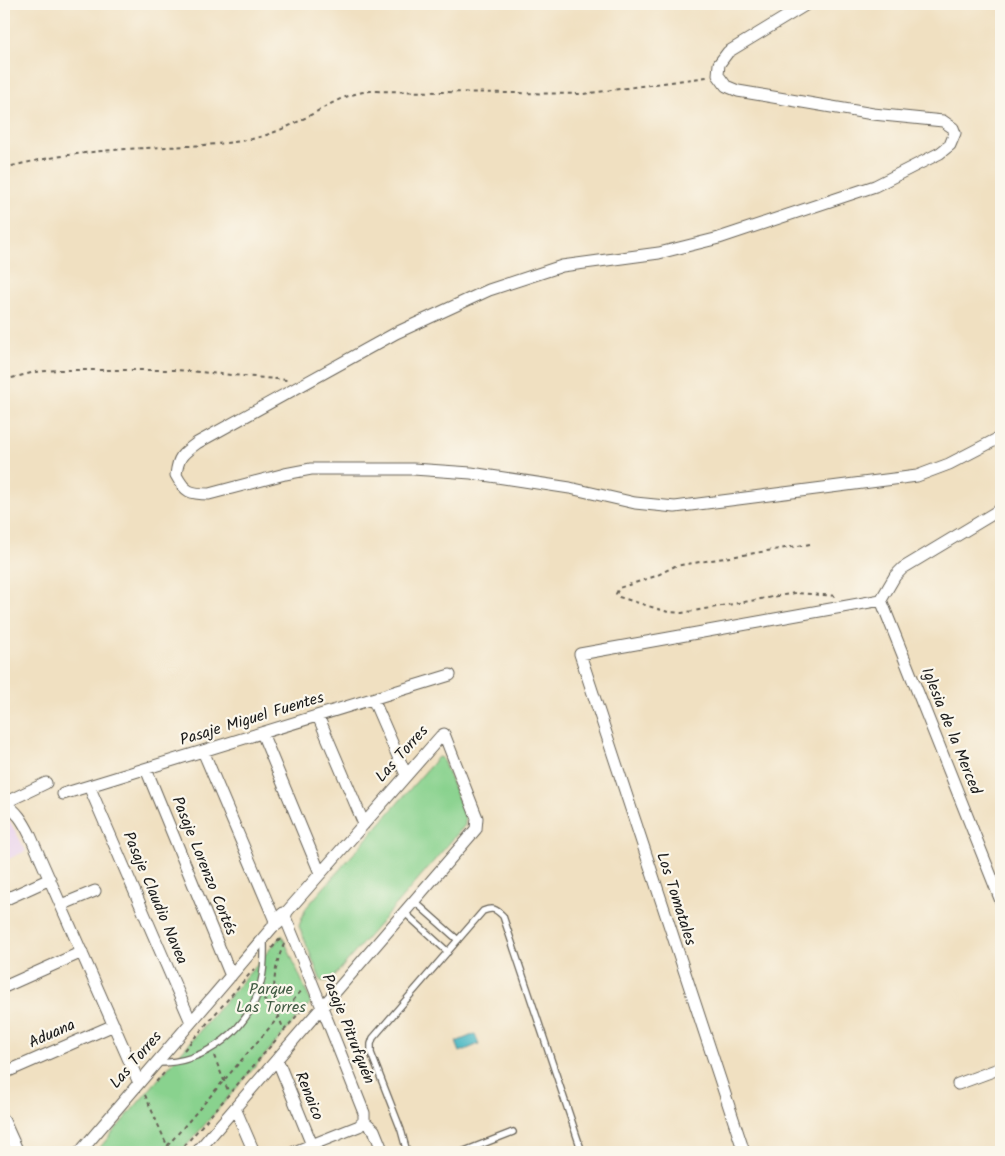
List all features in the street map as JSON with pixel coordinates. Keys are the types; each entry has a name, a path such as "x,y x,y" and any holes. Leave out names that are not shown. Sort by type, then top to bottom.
{"street":[{"path":"807,4 728,52 719,64 718,76 726,86 738,91 873,114 943,121 953,128 955,133 950,145 940,153 875,186 719,238 659,253 562,266 498,287 396,333 186,451 178,462 176,475 184,488 196,494 210,494 311,469 413,469 471,473 570,488 635,503 675,507 917,476 949,464 1001,437"},
{"path":"881,600 894,576 903,568 1001,509"},
{"name":"Los Tomatales","path":"744,1152 580,654 881,600"},
{"name":"Iglesia de la Merced","path":"881,600 1001,901"},
{"name":"Pasaje Miguel Fuentes","path":"63,794 450,675"},
{"path":"373,699 406,775"},
{"path":"318,716 364,824"},
{"path":"262,733 320,873"},
{"name":"Las Torres","path":"80,1152 264,937 440,736 444,734 477,818 476,829 197,1152"},
{"name":"Pasaje Pitrufquén","path":"203,751 322,1007 364,1113 364,1121 374,1130 383,1152"},
{"name":"Pasaje Lorenzo Cortés","path":"146,769 231,976"},
{"path":"46,783 7,805 25,823 139,1083"},
{"name":"Pasaje Claudio Navea","path":"90,786 191,1022"},
{"path":"4,900 50,879"},
{"path":"62,905 95,891"},
{"path":"4,987 82,952"},
{"name":"Aduana","path":"4,1073 114,1025"},
{"name":"Renaico","path":"277,1059 318,1147"},
{"path":"958,1084 1001,1068"},
{"path":"235,1108 254,1152"},
{"path":"4,1121 12,1148"},
{"path":"294,1152 318,1147 359,1126 364,1121"}],"lane":[{"path":"414,901 458,940"},
{"path":"407,1152 401,1130 371,1054 373,1038 484,911 490,908 496,909 503,916 582,1152"},
{"path":"404,912 448,952"},
{"path":"156,1063 173,1063 211,1050 231,1035 238,1027 256,998 262,981 264,937"},
{"path":"462,1152 513,1132"}],"path":[{"path":"4,168 89,153 148,148 193,147 254,138 288,126 338,99 370,90 583,94 718,76"},
{"path":"4,380 51,370 177,370 308,382"},
{"path":"810,544 675,566 656,576 619,588 616,594 619,598 668,612 682,613 795,593 844,596"},
{"path":"156,1082 280,940 283,941 288,953"},
{"path":"284,944 274,976 275,1003 284,1030"},
{"path":"162,1152 303,989 305,994"},
{"path":"256,998 301,1011"},
{"path":"180,1152 307,1004 307,999"},
{"path":"211,1050 230,1094"},
{"path":"145,1095 170,1152"}],"shaded area":[{"path":"6,814 26,851 4,861 4,815"}],"green space":[{"name":"Parque Las Torres","path":"438,757 442,758 465,816 465,825 330,981 321,981 299,926 306,908"},
{"name":"Parque Las Torres","path":"282,935 311,1002 181,1152 96,1152"}],"water":[{"path":"475,1034 479,1044 460,1052 456,1042"}]}
